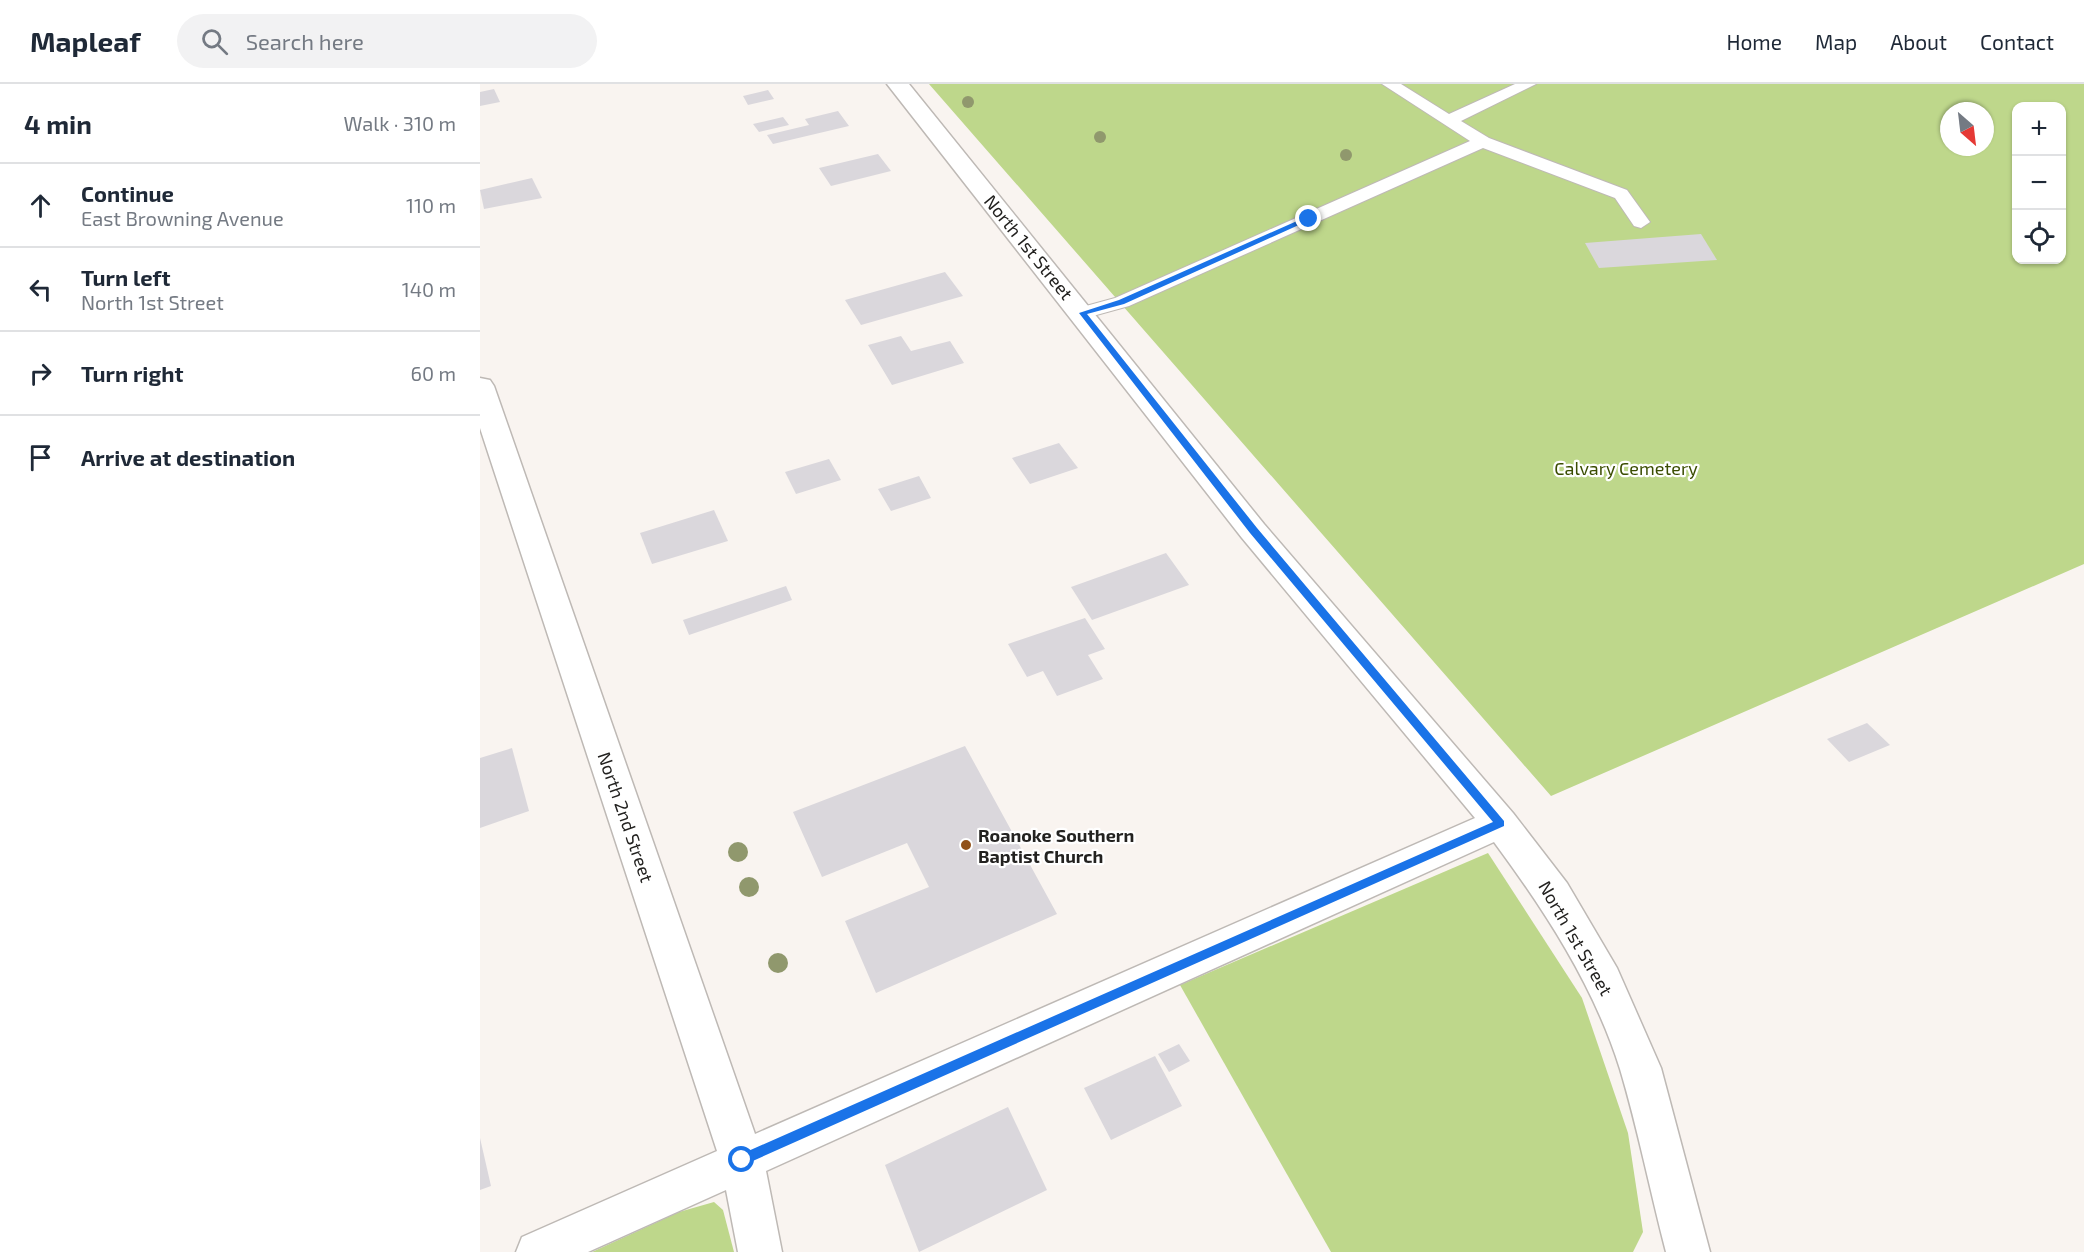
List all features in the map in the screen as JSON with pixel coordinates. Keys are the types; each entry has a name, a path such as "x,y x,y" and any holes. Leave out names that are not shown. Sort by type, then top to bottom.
{"street":[{"name":"North 1st Street","path":"898,84 1254,531 1500,824 1554,894 1603,980 1640,1068 1688,1252"},
{"name":"North 2nd Street","path":"480,386 742,1160 760,1252"},
{"path":"538,1252 1500,824"}],"lane":[{"path":"1390,84 1483,142 1621,194 1641,222"},
{"path":"1448,121 1528,84"},
{"path":"1082,313 1122,302 1483,142"}],"green space":[{"name":"Calvary Cemetery","path":"929,84 2084,84 2084,564 1551,796"},
{"path":"1488,853 1582,998 1628,1133 1643,1232 1633,1252 1331,1252 1180,985"},
{"path":"714,1202 723,1210 734,1252 592,1252 679,1212"}],"building":[{"path":"494,89 500,102 480,106 480,92"},
{"path":"768,90 774,99 748,105 743,96"},
{"path":"838,111 849,126 773,144 767,135 809,125 805,119"},
{"path":"783,117 789,125 759,132 753,124"},
{"path":"878,154 891,171 831,186 819,168"},
{"path":"532,178 542,198 484,209 480,190"},
{"path":"1701,234 1717,260 1599,268 1585,243"},
{"path":"945,272 963,296 861,325 845,300"},
{"path":"901,336 911,351 950,341 964,363 892,385 868,345"},
{"path":"1059,443 1078,468 1030,484 1012,458"},
{"path":"829,459 841,480 796,494 785,472"},
{"path":"919,476 931,498 891,511 878,489"},
{"path":"714,510 728,541 652,564 640,533"},
{"path":"1166,553 1189,585 1092,620 1071,587"},
{"path":"786,586 792,600 689,635 683,620"},
{"path":"1085,618 1105,649 1088,655 1103,679 1057,696 1043,671 1027,677 1008,644"},
{"path":"1867,723 1890,745 1849,762 1827,739"},
{"path":"965,746 1057,914 876,993 845,921 929,887 907,843 822,877 793,812"},
{"path":"512,748 529,811 480,828 480,758"},
{"path":"1179,1044 1190,1061 1169,1072 1158,1054"},
{"path":"1155,1056 1182,1106 1111,1140 1084,1088"},
{"path":"1008,1107 1047,1190 919,1252 885,1165"},
{"path":"480,1138 491,1186 480,1190"}],"place":[{"name":"Roanoke Southern Baptist Church","path":"966,845"}],"route":[{"path":"742,1160 1500,824 1254,531 1082,313 1122,302 1309,219"}]}
